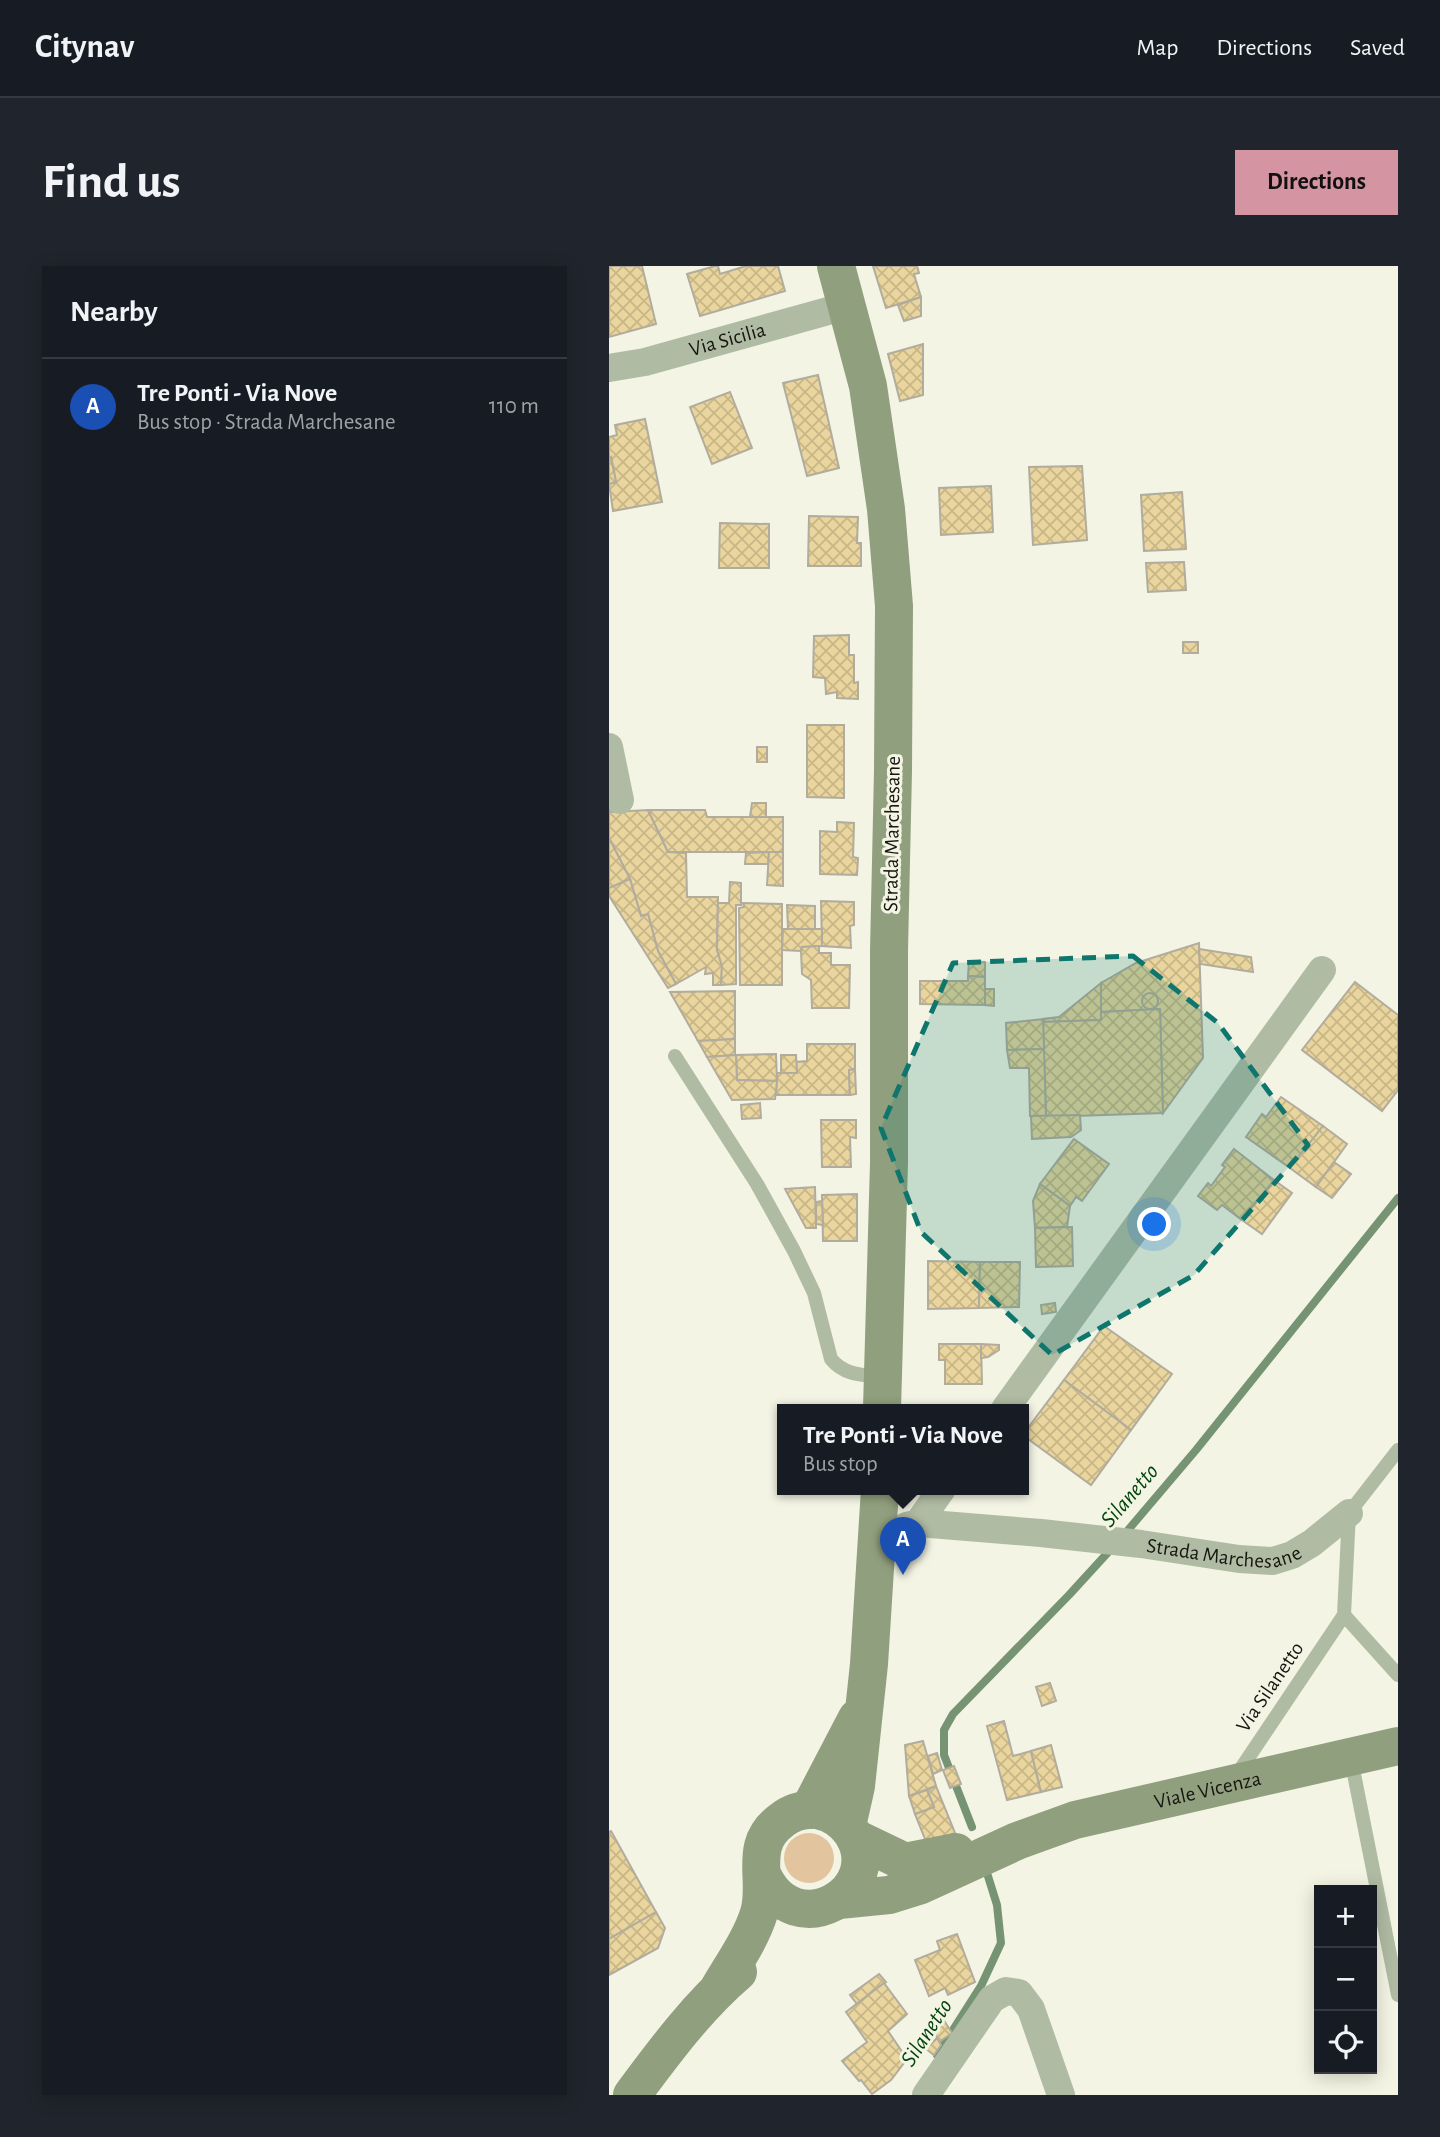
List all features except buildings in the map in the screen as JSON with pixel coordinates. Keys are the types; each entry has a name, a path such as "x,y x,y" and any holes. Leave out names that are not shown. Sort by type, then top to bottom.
{"main road":[{"name":"Strada Marchesane","path":"836,266 868,386 886,509 894,606 889,1163 882,1393"},
{"path":"632,2095 658,2059 719,1988 759,1955 788,1922 852,1886 856,1878 860,1861 851,1832 865,1704 880,1495"},
{"path":"719,1988 756,1923 760,1909 761,1851 769,1832 788,1815 809,1810 865,1704"},
{"name":"Viale Vicenza","path":"822,1905 889,1895 921,1885 1017,1841 1075,1821 1398,1746"},
{"name":"Viale Vicenza","path":"809,1810 827,1813 851,1832 905,1862 1017,1841"},
{"path":"762,1874 770,1889 788,1904 822,1905"}],"street":[{"name":"Via Sicilia","path":"609,368 645,362 846,306"},
{"path":"609,747 620,800"},
{"path":"1009,1404 1322,970"},
{"path":"918,1523 938,1495"},
{"name":"Strada Marchesane","path":"879,1528 895,1529 918,1523 1096,1539 1239,1559 1273,1560 1292,1555 1312,1543 1349,1513"},
{"path":"926,2095 992,1998 1006,1991 1019,1993 1031,2009 1061,2095"}],"lane":[{"path":"675,1056 757,1184 794,1251 814,1293 831,1359 837,1366 882,1393"},
{"path":"1398,1450 1349,1513 1344,1615 1398,1675"},
{"name":"Via Silanetto","path":"1232,1783 1344,1615"},
{"path":"1351,1758 1398,1995"}],"highlighted area":[{"path":"1133,956 1218,1023 1308,1145 1194,1275 1052,1355 921,1232 881,1128 953,963"}],"shaded area":[{"path":"809,1833 827,1840 834,1858 827,1876 809,1883 791,1876 784,1858 791,1840"}],"waterway":[{"name":"Silanetto","path":"1123,1536 1196,1450 1398,1198"},
{"name":"Silanetto","path":"972,1827 944,1755 944,1730 953,1714 1112,1548"},
{"name":"Silanetto","path":"937,2055 981,1986 1001,1943 997,1905 987,1873"}],"place":[{"name":"Tre Ponti - Via Nove","path":"903,1575"}]}
